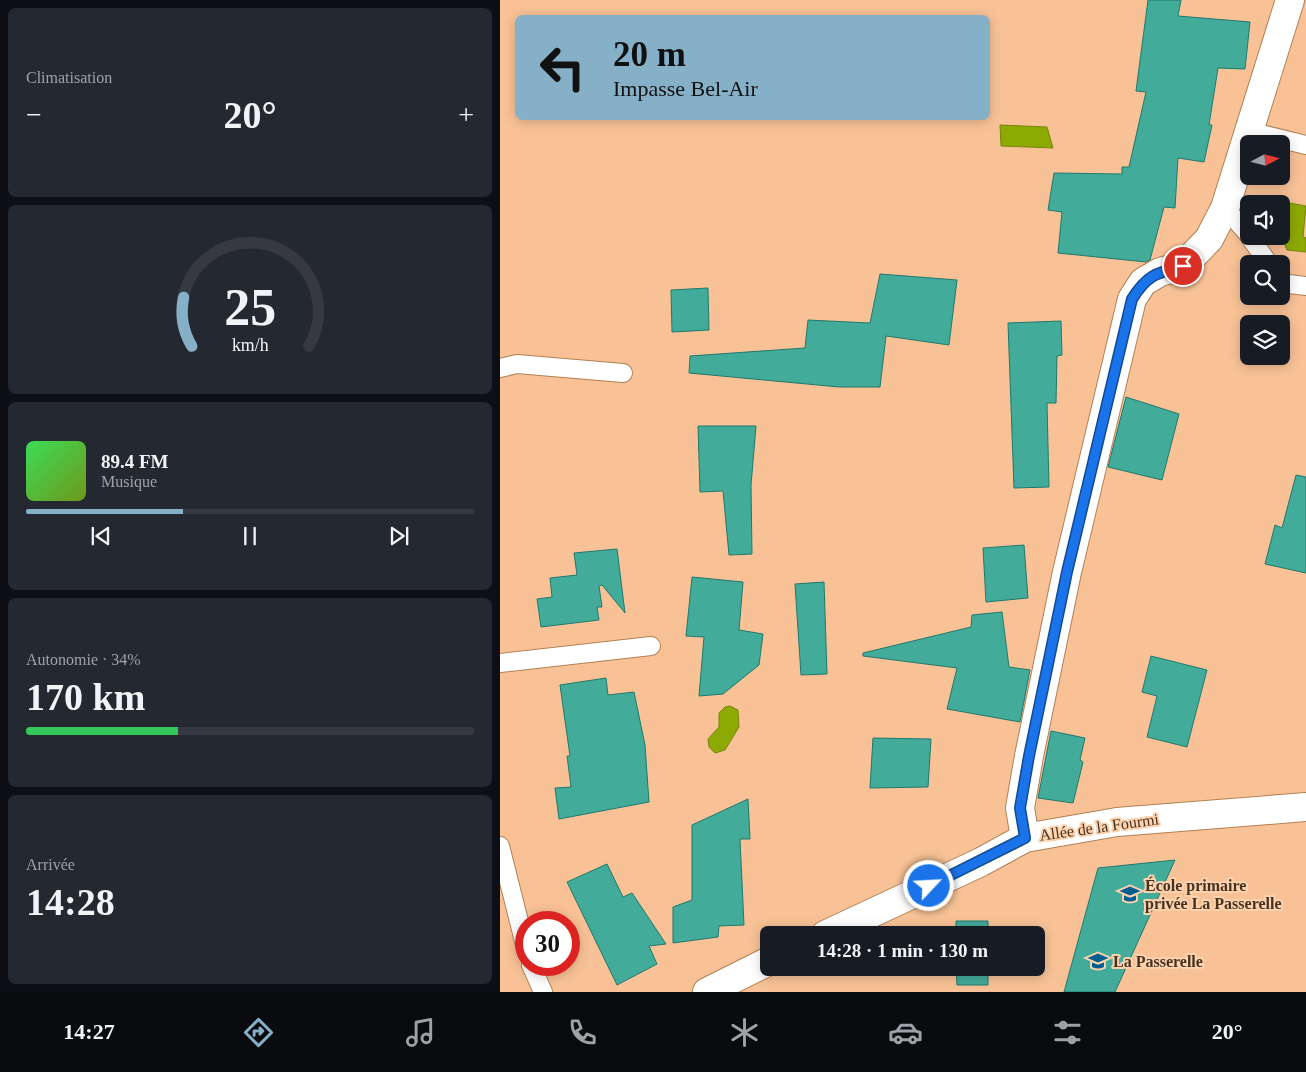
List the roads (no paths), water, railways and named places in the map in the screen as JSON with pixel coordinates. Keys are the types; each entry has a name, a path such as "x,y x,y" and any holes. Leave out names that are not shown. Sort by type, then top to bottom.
{"street":[{"path":"1025,838 1020,808 1029,756 1067,572 1132,299 1143,282 1160,272 1183,266 1208,239 1225,208 1290,0"},
{"name":"Allée de la Fourmi","path":"844,926 981,862 1025,838 1117,822 1306,807"},
{"path":"707,992 760,966"}],"lane":[{"path":"1249,131 1306,145"},
{"path":"1225,208 1240,226"},
{"path":"1290,284 1306,286"},
{"path":"500,368 516,364 623,373"},
{"path":"500,663 650,646"},
{"path":"500,846 516,911"},
{"path":"536,976 543,992"}],"place":[{"name":"École primaire privée La Passerelle","path":"1130,894"},
{"name":"La Passerelle","path":"1098,961"}]}
